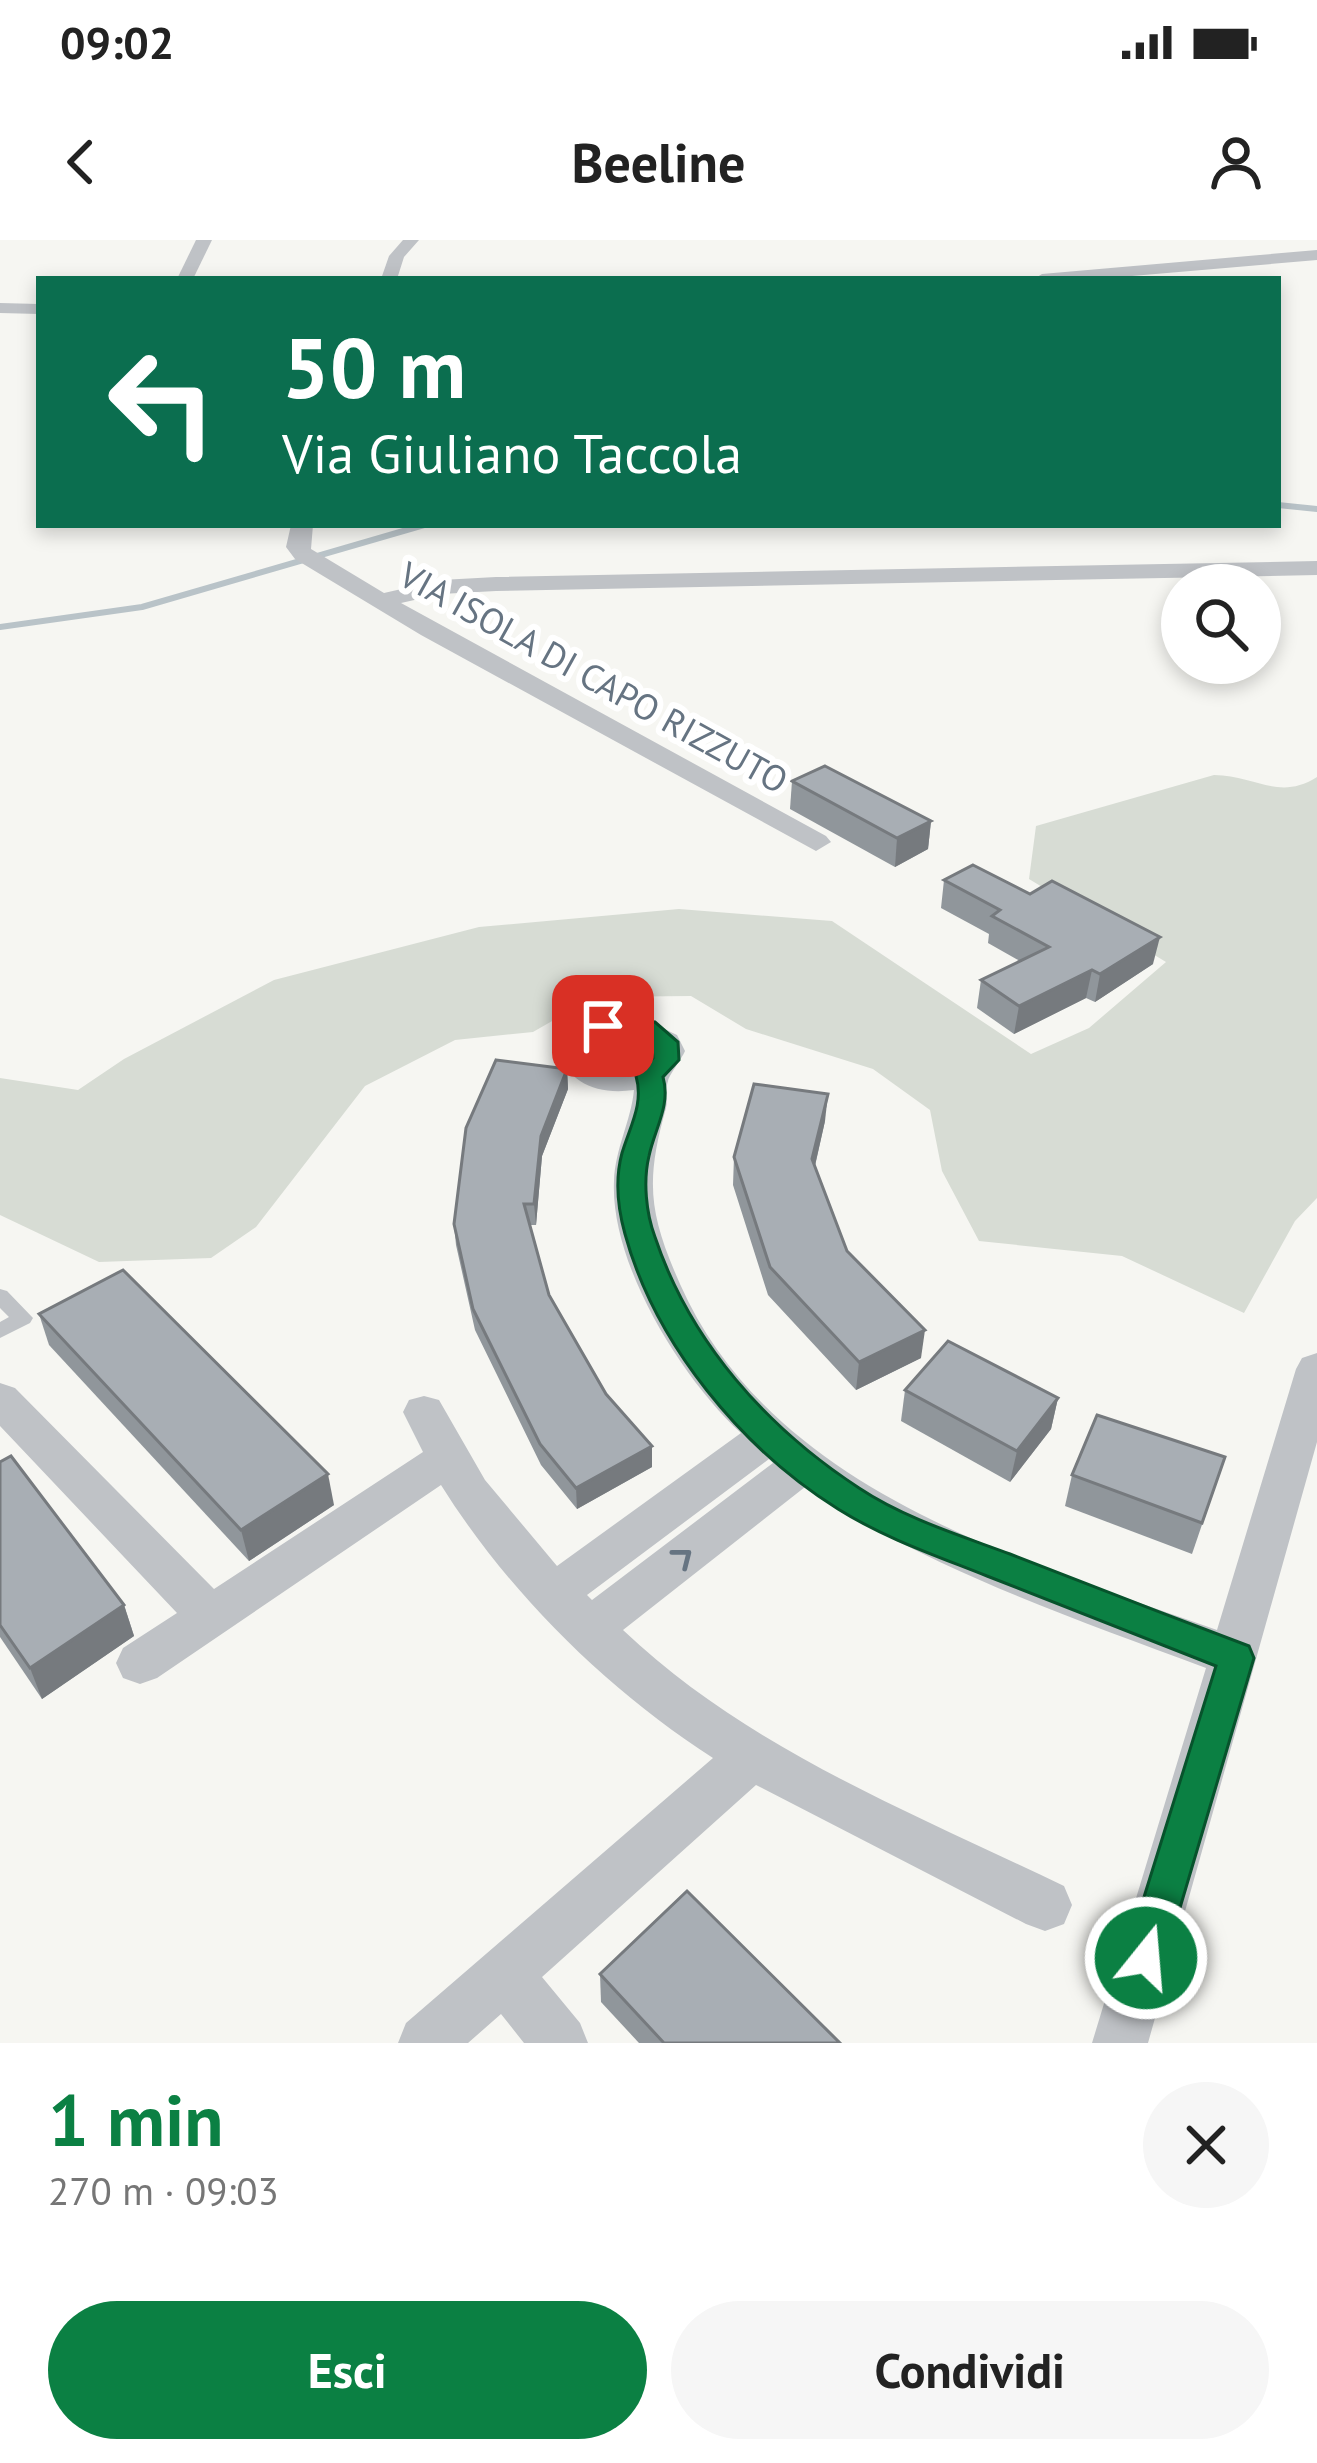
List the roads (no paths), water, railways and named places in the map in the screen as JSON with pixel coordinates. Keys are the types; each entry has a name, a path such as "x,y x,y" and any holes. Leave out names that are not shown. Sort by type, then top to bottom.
{"street":[{"path":"186,276 204,240"},
{"path":"390,276 397,256 410,240"},
{"path":"1076,276 1317,255"},
{"path":"0,308 36,309"},
{"name":"VIA ISOLA DI CAPO RIZZUTO","path":"301,528 298,548 312,560 816,842"},
{"path":"383,600 483,584 1317,568"},
{"path":"649,1076 655,1095 640,1133 631,1181 638,1232 660,1291 684,1334 735,1402 785,1451 901,1527 1236,1658"},
{"path":"1120,2043 1317,1369"},
{"path":"0,1399 211,1617"},
{"path":"424,1412 446,1460 498,1535 661,1694 752,1755 1045,1905"},
{"path":"555,1594 785,1451"},
{"path":"590,1628 785,1451"},
{"path":"140,1664 446,1460"},
{"path":"426,2043 752,1755"},
{"path":"504,1974 560,2043"}],"lane":[{"path":"0,1296 23,1318 0,1331"}],"waterway":[{"path":"1281,505 1317,509"},
{"path":"0,627 142,607 414,528"}]}
